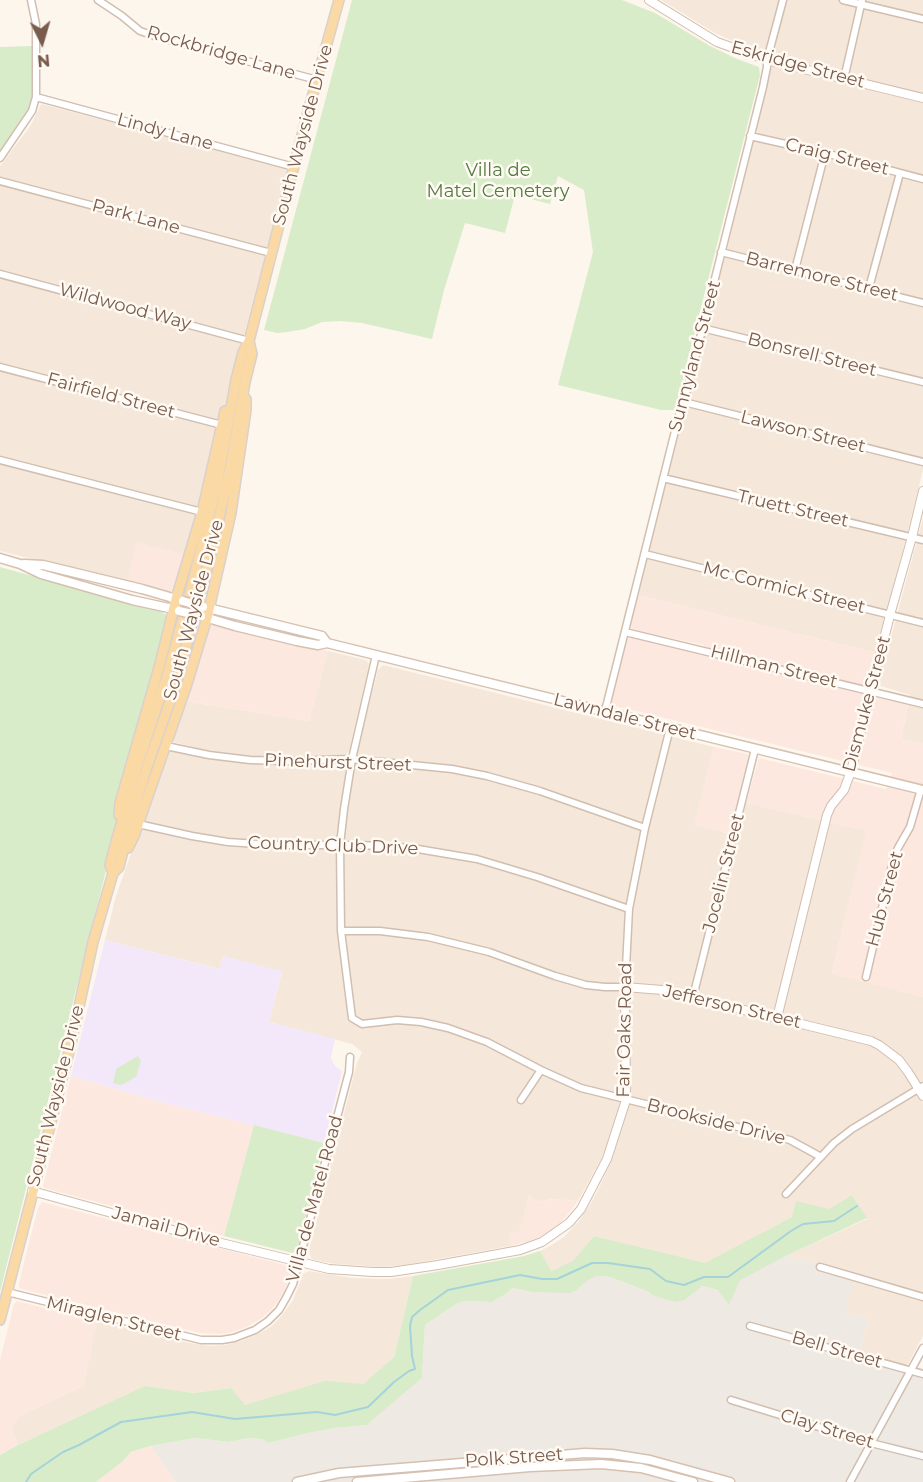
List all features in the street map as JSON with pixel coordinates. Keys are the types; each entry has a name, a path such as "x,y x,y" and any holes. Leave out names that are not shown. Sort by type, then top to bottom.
{"main road":[{"name":"South Wayside Drive","path":"0,1320 70,1048 93,942 113,873 119,867 147,767 176,684 212,549 230,469 243,352 249,341 339,0"},
{"name":"South Wayside Drive","path":"113,873 110,865 113,853 137,767 167,676 196,570 240,381"},
{"path":"113,853 120,803 180,600 227,406 240,381"},
{"path":"121,860 134,836 186,687 231,513 246,410 240,381"},
{"name":"Lawndale Street","path":"0,558 75,584 177,610 205,612 322,636 327,643"},
{"name":"Lawndale Street","path":"20,564 43,565 142,589 297,641 318,645 327,643 922,789"},
{"path":"75,584 78,573"},
{"path":"297,641 300,631"},
{"path":"585,1453 585,1464"},
{"name":"Polk Street","path":"297,1482 339,1473 585,1453 612,1454 650,1460 730,1482"},
{"path":"564,1454 565,1464"},
{"path":"487,1460 487,1470"},
{"name":"Polk Street","path":"357,1482 565,1464 616,1464 693,1482"},
{"path":"682,1479 685,1469"}],"street":[{"path":"0,158 32,111 36,97 36,24 32,0"},
{"name":"Rockbridge Lane","path":"98,0 140,31 317,80"},
{"name":"Eskridge Street","path":"649,0 717,42 767,60 923,98"},
{"name":"Sunnyland Street","path":"605,711 783,0"},
{"path":"843,0 862,2 923,20"},
{"path":"844,79 862,2"},
{"name":"Lindy Lane","path":"36,97 294,166"},
{"name":"Craig Street","path":"750,136 923,178"},
{"path":"795,270 825,153"},
{"path":"869,288 900,173"},
{"name":"Park Lane","path":"0,181 272,253"},
{"name":"Barremore Street","path":"721,252 923,303"},
{"name":"Wildwood Way","path":"0,274 249,341"},
{"name":"Bonsrell Street","path":"702,328 923,382"},
{"name":"Fairfield Street","path":"0,367 222,425"},
{"name":"Lawson Street","path":"684,402 923,462"},
{"path":"0,460 202,512"},
{"name":"Truett Street","path":"663,478 923,540"},
{"name":"Dismuke Street","path":"777,1018 827,815 844,790 851,771 923,491"},
{"name":"Mc Cormick Street","path":"645,554 923,623"},
{"name":"Hillman Street","path":"625,632 923,704"},
{"path":"341,931 340,845 344,809 352,759 376,655"},
{"name":"Fair Oaks Road","path":"299,1263 338,1270 391,1272 520,1250 542,1242 569,1223 581,1209 607,1159 626,1100 625,987 629,909 645,828 670,728"},
{"name":"Pinehurst Street","path":"166,746 209,755 250,760 352,759 452,769 540,791 645,828"},
{"name":"Jocelin Street","path":"693,998 755,748"},
{"name":"Hub Street","path":"866,977 894,857 910,827 922,789"},
{"name":"Country Club Drive","path":"138,824 228,842 412,848 477,859 629,909"},
{"name":"Jefferson Street","path":"341,931 405,933 438,939 489,952 574,982 605,987 662,990 870,1041 898,1060 921,1090"},
{"name":"Brookside Drive","path":"341,931 352,1018 358,1022 367,1024 397,1020 448,1028 487,1042 541,1071 581,1088 790,1140 821,1157"},
{"name":"Villa de Matel Road","path":"222,1340 255,1330 268,1321 279,1310 293,1284 349,1072 350,1057"},
{"path":"521,1100 541,1071"},
{"path":"786,1194 834,1143 852,1129 921,1090"},
{"name":"Jamail Drive","path":"32,1191 299,1263"},
{"path":"820,1267 923,1297"},
{"name":"Miraglen Street","path":"7,1292 201,1340 222,1340"},
{"name":"Bell Street","path":"750,1326 923,1374"},
{"path":"850,1482 923,1348"},
{"name":"Clay Street","path":"731,1400 871,1443 923,1456"},
{"path":"384,1469 386,1481"}],"shaded area":[{"path":"661,0 923,0 923,175 759,134 756,129 774,57 715,33"},
{"path":"42,104 284,167 287,172 186,555 127,582 0,551 0,166 31,125"},
{"path":"761,140 923,182 923,470 877,653 637,595 728,246 751,145"},
{"path":"923,518 923,744 901,739 910,695 878,685"},
{"path":"137,542 186,555 174,591 167,592 127,582"},
{"path":"637,595 877,653 865,695 908,704 901,739 923,744 923,997 832,974 866,831 746,803 759,758 886,789 892,773 612,704 627,639 630,637 635,636 702,652 704,645 631,628 630,622"},
{"path":"211,625 328,651 309,721 185,701 208,627"},
{"path":"328,651 366,660 369,664 349,751 345,756 285,758 249,756 208,751 174,742 173,737 185,701 309,721"},
{"path":"383,665 714,747 695,825 738,836 746,803 867,831 832,973 923,997 923,1081 913,1086 923,1103 923,1336 908,1364 900,1365 859,1352 869,1319 845,1312 818,1271 819,1264 786,1256 867,1219 852,1195 829,1209 792,1217 705,1264 594,1236 573,1262 550,1271 540,1251 564,1237 591,1203 614,1155 605,1152 578,1201 552,1199 537,1202 529,1195 520,1232 509,1234 510,1246 383,1267 336,1264 311,1258 309,1250 357,1063 362,1052 352,1044 269,1022 282,972 223,956 220,969 105,940 116,896 168,752 254,764 357,764 358,750 378,670"},
{"path":"714,747 748,754 750,758 731,834 694,825"},
{"path":"105,940 219,969 223,956 282,971 269,1022 335,1039 331,1058 335,1066 342,1071 324,1143 161,1102 71,1076"},
{"path":"71,1076 161,1102 254,1125 224,1236 44,1188"},
{"path":"529,1195 537,1202 552,1199 578,1201 558,1226 546,1234 510,1246 509,1234 520,1231"},
{"path":"42,1202 285,1265 290,1269 290,1275 279,1300 270,1311 246,1327 221,1334 200,1333 21,1289 19,1284 24,1262 38,1208"},
{"path":"786,1256 820,1264 818,1271 854,1282 845,1312 869,1319 859,1352 800,1335 798,1342 923,1378 923,1482 176,1482 150,1446 195,1438 229,1442 248,1438 262,1439 268,1443 335,1428 367,1425 422,1378 425,1325 456,1304 465,1301 492,1302 513,1288 531,1292 578,1289 597,1276 610,1277 652,1295 685,1300 701,1286 718,1290"},
{"path":"309,1271 352,1278 390,1279 413,1276 394,1357 363,1384 244,1405 231,1388 193,1393 144,1387 18,1445 11,1428 19,1416 83,1386 97,1321 190,1343 210,1346 226,1345 258,1334 272,1326 293,1300 303,1274"},
{"path":"17,1301 97,1321 83,1386 19,1416 11,1428 18,1445 0,1455 0,1360 14,1304"},
{"path":"150,1446 176,1482 96,1482 131,1452"}],"green space":[{"name":"Villa de Matel Cemetery","path":"352,0 622,0 655,13 710,46 759,67 760,75 675,410 661,410 558,385 593,252 584,190 558,176 550,204 515,195 505,233 465,223 444,290 432,339 362,323 340,321 322,322 305,329 287,332 277,333 264,330"},
{"path":"34,46 32,104 0,154 0,47"},
{"path":"0,567 160,611 168,618 168,624 0,1292"},
{"path":"138,1056 141,1061 136,1077 121,1085 113,1083 116,1069"},
{"path":"254,1125 324,1143 298,1247 292,1253 224,1236"},
{"path":"852,1195 867,1218 740,1280 729,1305 718,1290 702,1286 685,1300 675,1302 610,1277 597,1276 570,1293 531,1292 513,1288 492,1302 465,1301 456,1304 425,1325 422,1378 367,1425 335,1428 268,1443 262,1439 248,1438 229,1442 195,1438 150,1446 131,1452 96,1482 0,1482 0,1455 145,1386 193,1393 231,1388 245,1405 325,1381 363,1384 394,1357 413,1276 524,1256 540,1251 551,1271 573,1261 594,1236 705,1263 792,1217 796,1201 829,1209"}],"waterway":[{"path":"26,1482 31,1474 63,1452 121,1422 192,1412 235,1419 317,1412 335,1415 368,1407 394,1382 415,1369 410,1326 412,1317 448,1290 520,1275 557,1279 592,1263 650,1269 666,1281 684,1285 704,1277 728,1277 803,1224 834,1221 857,1206"}]}
